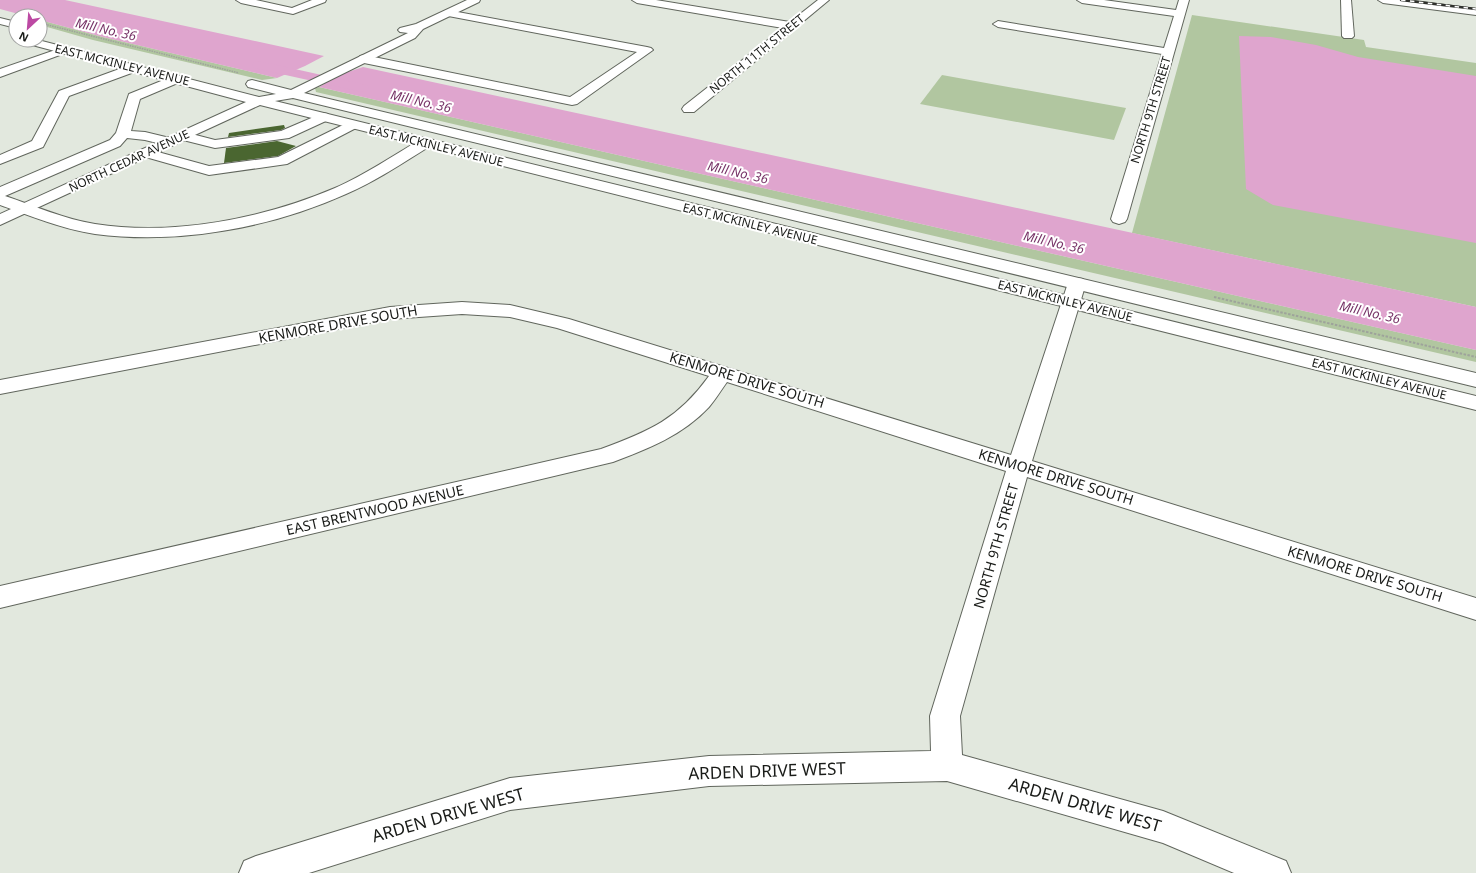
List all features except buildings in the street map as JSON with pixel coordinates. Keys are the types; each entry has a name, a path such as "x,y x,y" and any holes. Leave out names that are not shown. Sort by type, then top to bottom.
{"street":[{"path":"240,0 293,11 321,0"},
{"name":"NORTH CEDAR AVENUE","path":"351,52 393,33 419,27 475,0"},
{"path":"637,0 792,26"},
{"name":"NORTH 11TH STREET","path":"689,109 824,0"},
{"path":"1082,0 1180,14"},
{"name":"NORTH 9TH STREET","path":"1118,219 1184,0"},
{"path":"1346,0 1348,36"},
{"path":"1383,0 1476,12"},
{"path":"1423,0 1476,6"},
{"path":"364,59 572,101 647,50 448,13"},
{"path":"998,24 1169,52"},
{"name":"NORTH CEDAR AVENUE","path":"0,220 258,101 349,66 411,36 419,27"},
{"name":"EAST MCKINLEY AVENUE","path":"48,34 127,54"},
{"name":"EAST MCKINLEY AVENUE","path":"48,46 351,125 483,157 1074,293 1476,380"},
{"path":"0,73 64,50"},
{"path":"0,160 38,144 64,94 133,68"},
{"path":"244,78 272,89"},
{"path":"0,193 115,143 123,134 134,97 176,79"},
{"path":"102,80 146,92"},
{"name":"NORTH CEDAR AVENUE","path":"258,101 272,89 295,87"},
{"name":"EAST MCKINLEY AVENUE","path":"295,87 1074,293 1476,403"},
{"path":"184,136 215,144 284,135 323,117"},
{"path":"147,153 209,170 282,161 351,125"},
{"path":"123,134 145,136 169,142"},
{"path":"0,200 70,223 94,229 122,232 149,232 220,225 294,208 342,191 425,143"},
{"path":"483,157 497,154 508,155 552,166 610,171"},
{"name":"NORTH 9TH STREET","path":"947,766 946,716 1019,466 1074,293"},
{"name":"KENMORE DRIVE SOUTH","path":"0,387 390,313 462,308 510,311 562,323 723,372 1476,609"},
{"name":"EAST BRENTWOOD AVENUE","path":"0,597 605,456 642,443 673,427 700,402 723,372"},
{"name":"ARDEN DRIVE WEST","path":"256,873 510,794 709,771 947,766 1163,827 1274,873"}],"path":[{"path":"48,25 244,78"}],"green space":[{"path":"1192,15 1364,40 1366,47 1476,63 1476,307 1132,233"},
{"path":"48,22 103,37 277,78 262,80 93,40 48,27"},
{"path":"942,75 1126,108 1114,140 920,104"},
{"path":"319,87 1476,350 1476,362 316,92 315,88"}],"water":[{"path":"0,0 65,0 324,56 277,78 103,37 48,22 48,8 8,8 8,11 0,9"},
{"path":"1239,36 1271,37 1316,45 1358,57 1476,76 1476,243 1273,205 1246,189"},
{"path":"363,67 1476,307 1476,350 319,87 342,74"}],"waterway":[{"name":"Mill No. 36","path":"259,65 362,88"}],"railway":[{"path":"1401,0 1476,9"}]}
